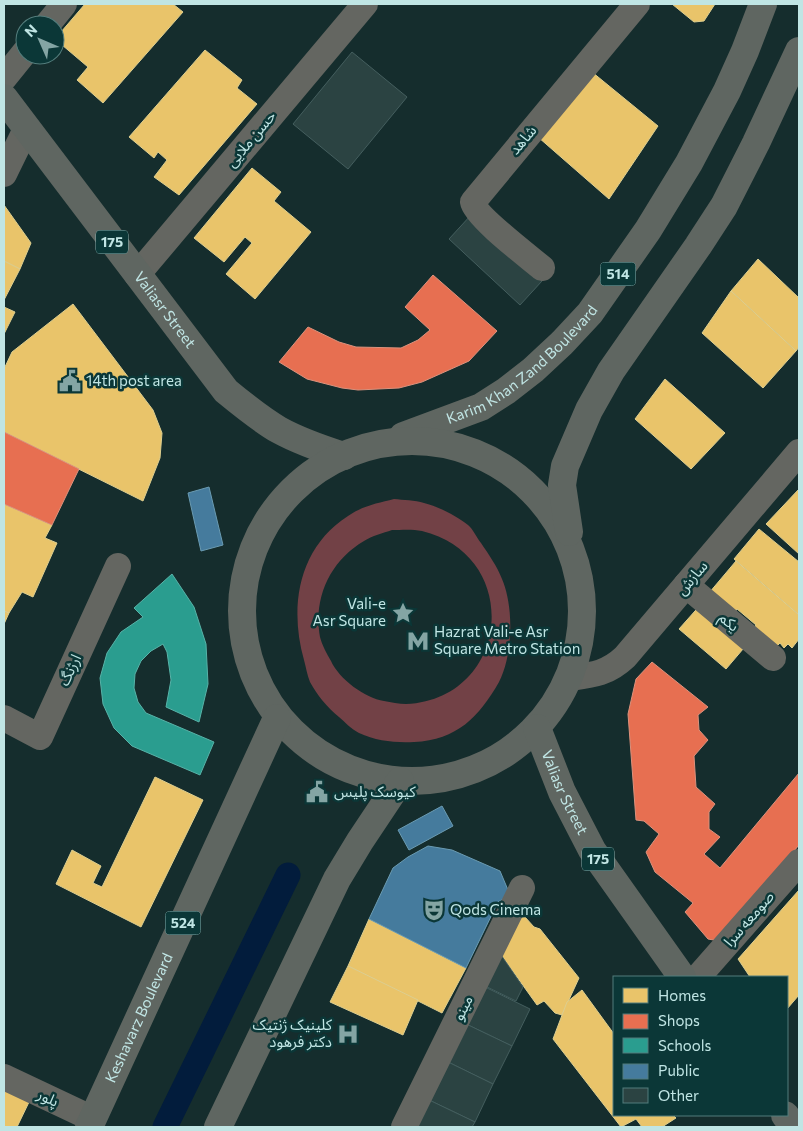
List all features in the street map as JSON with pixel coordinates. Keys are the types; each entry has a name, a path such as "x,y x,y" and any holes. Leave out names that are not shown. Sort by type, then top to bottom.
{"main road":[{"name":"Karim Khan Zand Boulevard","path":"373,446 456,418 482,407 533,370 590,313 648,230 689,163 728,90 763,4"},
{"path":"573,554 550,510 532,489 514,474 494,463 471,451 446,444 422,442 373,446 344,456 315,472 289,492 266,519 256,536 249,554 243,590 243,628 250,665 277,718 322,757 363,775 400,781 450,778 477,769 502,755 537,728 552,709 569,678 582,630 582,591 573,554 562,485 565,466 589,410 611,371 724,206 799,51"},
{"name":"Valiasr Street","path":"4,98 226,391 280,431 344,456"},
{"name":"Keshavarz Boulevard","path":"91,1123 277,718"},
{"name":"Valiasr Street","path":"537,728 562,792 592,850 681,976"},
{"path":"218,1127 338,879 360,841 400,781"},
{"path":"785,1116 794,1127"}],"street":[{"path":"55,15 64,4"},
{"name":"حسن ملایی","path":"137,275 365,4"},
{"name":"شاهد","path":"542,268 482,217 473,206 474,198 637,4"},
{"path":"4,78 15,64"},
{"path":"4,174 26,129"},
{"name":"سازش","path":"569,678 595,674 614,668 799,452"},
{"name":"ارژنگ","path":"4,718 40,737 118,566"},
{"name":"یکم","path":"686,586 773,658"},
{"name":"صومعه سرا","path":"699,976 799,862"},
{"name":"مینو","path":"404,1127 522,888"},
{"name":"پلور","path":"4,1077 91,1123"}],"shaded area":[{"path":"394,499 429,504 453,515 468,525 498,570 509,603 509,645 504,671 499,682 475,716 455,731 443,737 429,740 386,741 366,736 353,730 326,705 310,682 300,640 298,600 308,562 318,545 331,529 348,516 370,505","holes":["392,530 422,531 455,545 477,568 489,595 491,625 484,654 467,678 441,696 406,704 369,696 346,681 335,668 325,649 320,637 318,622 322,595 333,570 352,549 367,539"]}],"building: Homes":[{"path":"85,4 173,4 183,12 103,103 77,80 88,67 65,47 65,27"},
{"path":"672,4 715,4 704,21 694,22"},
{"path":"205,50 242,80 237,88 257,104 179,195 154,177 167,160 158,152 154,158 129,137"},
{"path":"592,72 658,126 609,199 538,137"},
{"path":"252,168 281,192 274,201 311,232 255,299 226,274 252,243 245,237 224,262 194,238"},
{"path":"4,205 31,243 20,269 4,261"},
{"path":"758,259 799,298 799,347 796,351 731,291"},
{"path":"4,261 20,269 4,300"},
{"path":"731,291 796,351 763,388 702,333"},
{"path":"73,304 153,410 162,433 160,458 143,501 4,432 4,369 12,352"},
{"path":"4,307 15,312 4,334"},
{"path":"665,379 725,433 691,469 635,419"},
{"path":"799,489 799,554 766,524"},
{"path":"4,504 52,525 45,538 57,543 33,597 22,592 9,613 4,611"},
{"path":"759,529 799,562 799,615 734,559"},
{"path":"736,561 799,615 799,639 792,648 788,644 784,648 780,643 775,648 753,629 756,625 737,609 734,613 709,593"},
{"path":"703,602 749,642 726,669 679,629"},
{"path":"4,611 9,613 4,624"},
{"path":"155,777 203,800 141,927 56,884 72,850 101,866 93,883 102,887"},
{"path":"799,890 799,995 788,1008 788,976 749,976 738,959"},
{"path":"525,917 534,927 540,929 579,978 562,1015 555,1013 544,1001 537,1005 499,952 515,919"},
{"path":"369,919 466,968 442,1013 348,966"},
{"path":"348,966 418,1000 403,1035 330,1002"},
{"path":"582,990 613,1033 613,1116 674,1116 676,1118 662,1127 642,1127 636,1119 621,1127 553,1039 567,1002"},
{"path":"4,1088 30,1100 17,1127 4,1127"}],"building: Shops":[{"path":"433,275 497,331 469,361 422,382 399,388 358,390 307,379 279,362 308,327 339,342 356,347 401,348 418,340 430,330 405,307"},
{"path":"4,432 79,469 52,525 4,504"},
{"path":"652,662 708,707 698,715 699,730 708,740 694,756 696,787 715,804 709,812 709,829 720,837 704,854 720,868 799,773 799,845 719,941 708,939 685,912 693,903 655,872 646,852 659,834 644,821 636,820 628,714 636,679"}],"building: Schools":[{"path":"172,574 194,607 206,644 208,684 199,722 166,707 171,680 167,652 163,644 151,651 141,661 135,674 134,688 138,702 146,713 214,742 200,775 132,746 114,728 103,704 100,678 107,653 121,632 143,617 134,608"}],"building: Public":[{"path":"209,487 223,545 201,551 188,493"},
{"path":"442,806 453,826 409,850 398,830"},
{"name":"Qods Cinema","path":"428,846 452,850 500,871 508,890 505,898 498,902 466,968 369,919 393,868"}],"building: Other":[{"path":"352,52 407,97 348,169 293,124"},
{"path":"471,215 542,281 520,305 449,239"},
{"path":"499,952 523,987 516,1001 483,985"},
{"path":"483,986 530,1009 512,1046 464,1023"},
{"path":"464,1023 512,1046 493,1084 446,1061"},
{"path":"446,1061 493,1084 475,1122 427,1099"},
{"path":"427,1099 475,1122 472,1127 413,1127"}],"waterway":[{"path":"165,1127 288,875"}],"place":[{"name":"14th post area","path":"70,381"},
{"name":"Vali-e Asr Square","path":"403,613"},
{"name":"Hazrat Vali-e Asr Square Metro Station","path":"418,641"},
{"name":"کیوسک پلیس","path":"317,792"},
{"name":"Qods Cinema","path":"434,910"},
{"name":"کلینیک ژنتیک دکتر فرهود","path":"348,1034"}]}
